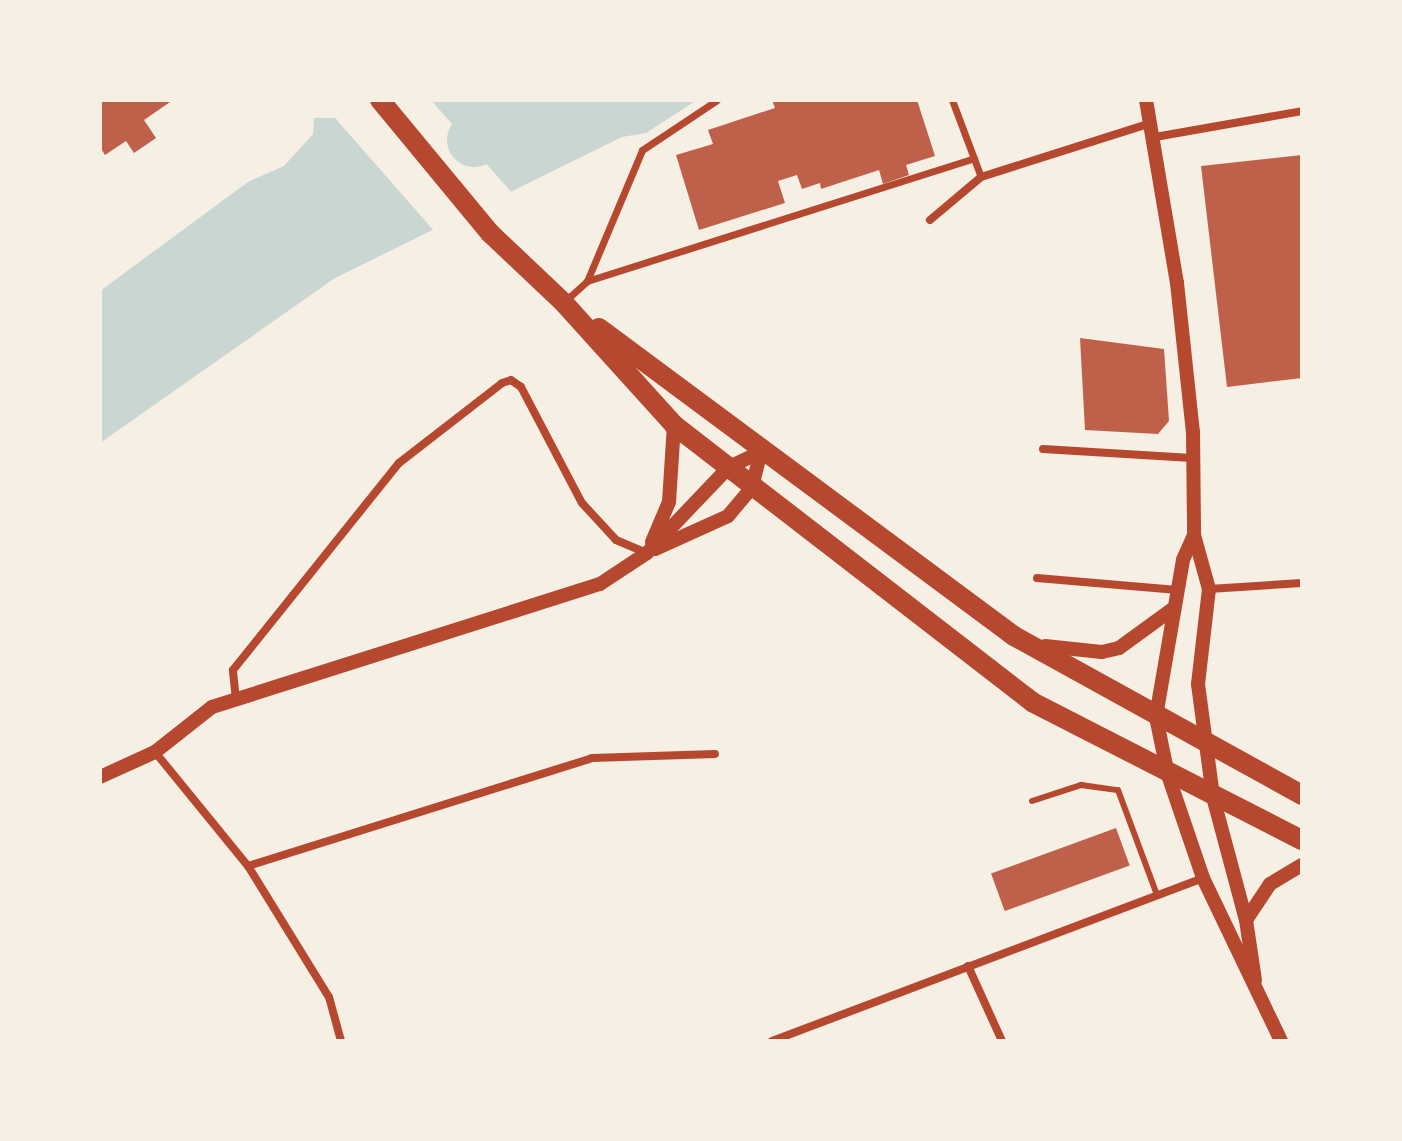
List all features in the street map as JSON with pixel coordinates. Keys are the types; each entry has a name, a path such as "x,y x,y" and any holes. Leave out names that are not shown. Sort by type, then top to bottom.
{"main road":[{"path":"380,100 490,233 563,302 674,425 1032,702 1168,775 1302,840"},
{"path":"563,302 761,452 1014,636 1156,717 1208,738 1302,795"}],"street":[{"path":"587,281 642,150 717,100"},
{"path":"952,100 981,177"},
{"path":"1146,100 1177,283 1192,458 1194,535 1209,589 1198,684 1208,738 1213,797 1246,920 1255,980"},
{"path":"930,220 981,177 1153,130 1302,111"},
{"path":"563,302 587,281 974,158"},
{"path":"236,700 233,670 399,463 502,383 511,380 521,387 582,503 616,540 647,553"},
{"path":"647,553 669,502 674,425"},
{"path":"1043,449 1192,458"},
{"path":"647,553 729,467 761,452"},
{"path":"100,777 155,752 212,707 600,584 647,553 728,516 752,487 761,452"},
{"path":"1194,535 1177,590 1156,717 1168,775 1203,878 1255,980 1281,1041"},
{"path":"1037,578 1177,590"},
{"path":"1209,589 1302,583"},
{"path":"1014,636 1061,651 1102,652 1132,643 1174,608"},
{"path":"155,752 248,866 329,997 341,1041"},
{"path":"248,866 592,758 715,754"},
{"path":"1246,920 1270,884 1302,865"},
{"path":"772,1041 1203,878"},
{"path":"968,966 1002,1041"}],"lane":[{"path":"1032,801 1081,785 1118,790 1157,895"}],"shaded area":[{"path":"371,100 536,100 546,109 565,100 697,100 646,133 622,137 335,278 100,443 100,291 248,182 284,166 313,134 314,118 335,118"}],"pier":[{"path":"371,100 431,100 512,193 435,232 335,118"}],"building":[{"path":"100,100 173,100 144,120 156,138 134,153 126,141 105,155 100,147"},
{"path":"772,100 917,100 935,156 906,165 909,175 883,184 879,170 821,189 820,183 802,189 797,175 778,181 785,203 699,230 676,155 713,144 708,130 775,108"},
{"path":"1302,155 1302,378 1227,387 1201,166"},
{"path":"1080,338 1164,349 1169,421 1158,434 1085,430"},
{"path":"1116,828 1130,866 1005,911 991,873"}],"waterway":[{"path":"474,140 547,100"}]}
